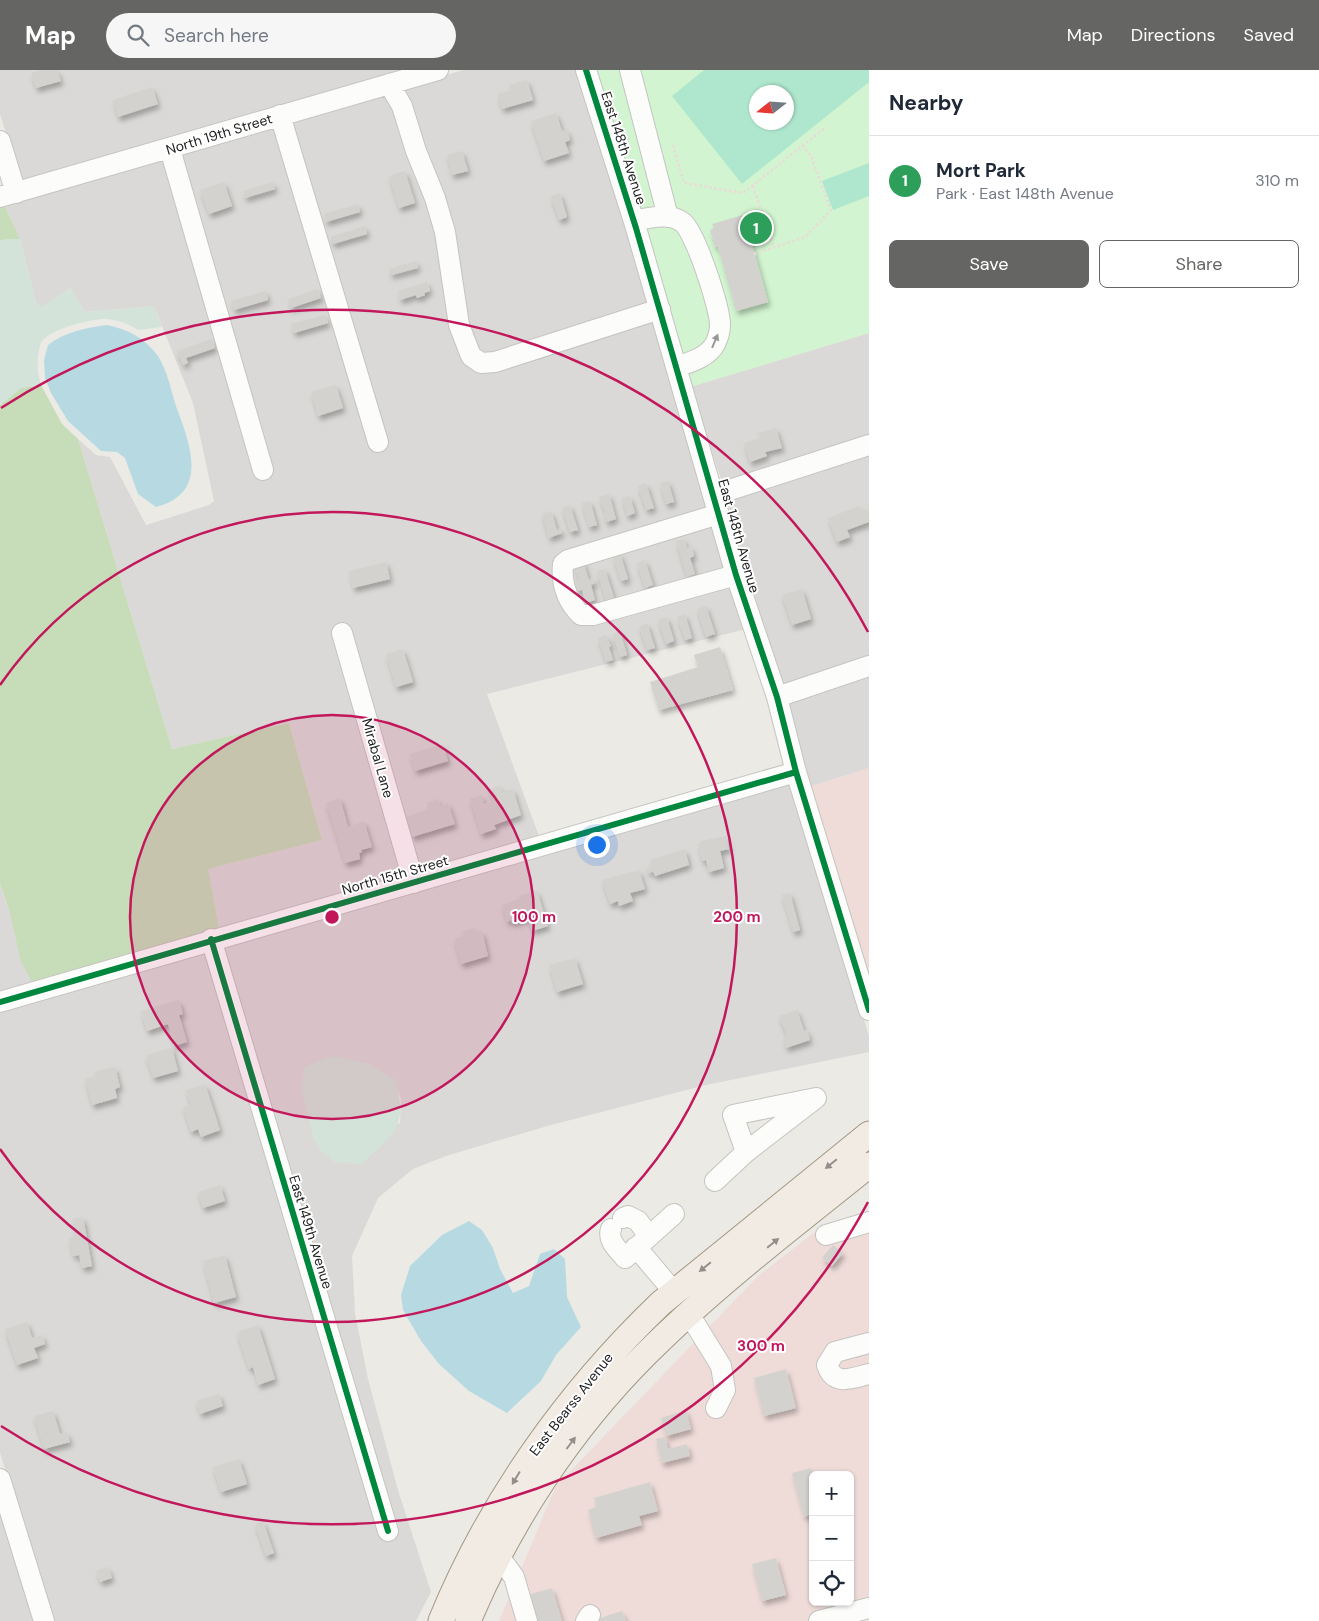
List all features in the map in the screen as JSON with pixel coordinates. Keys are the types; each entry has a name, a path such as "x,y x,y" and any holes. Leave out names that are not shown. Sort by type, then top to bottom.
{"main road":[{"name":"East Bearss Avenue","path":"441,1621 453,1592 479,1541 524,1464 582,1387 630,1333 674,1292 869,1134"},
{"name":"East Bearss Avenue","path":"468,1621 499,1556 536,1491 585,1423 643,1356 689,1314 869,1165"}],"street":[{"name":"North 19th Street","path":"8,195 170,150 280,115 438,70"},
{"name":"East 148th Avenue","path":"586,70 634,221 736,575 777,697 796,772 869,1010"},
{"path":"630,70 668,217"},
{"path":"389,84 402,106 416,151 435,198 445,232 459,325 471,356 480,363 495,362 660,309"},
{"path":"280,115 378,442"},
{"path":"0,141 8,195"},
{"path":"170,150 263,470"},
{"path":"634,221 652,217 668,217 683,222 694,235 718,313 720,325 716,342 711,350 694,361 677,367"},
{"path":"736,575 593,615 581,615 574,608 563,584 562,577 563,564 568,560 716,505 869,444"},
{"name":"Mirabal Lane","path":"342,633 414,883"},
{"path":"777,697 869,666"},
{"name":"North 15th Street","path":"0,1002 211,939 414,883 796,772"},
{"name":"East 149th Avenue","path":"211,939 388,1531"},
{"path":"715,1180 746,1152"},
{"path":"674,1214 643,1242 625,1258 610,1237 617,1223 628,1216 638,1221 643,1242 674,1292"},
{"path":"826,1235 869,1222"},
{"path":"689,1314 721,1366 725,1390 716,1408"},
{"path":"869,1344 835,1352 827,1365 829,1372 836,1379 845,1380 869,1374"},
{"path":"0,1480 44,1621"},
{"path":"499,1556 514,1577 527,1621"},
{"path":"820,1621 869,1608"}],"path":[{"path":"673,146 684,183 741,194 826,127"},
{"path":"754,254 805,237 831,210 811,156 802,145"},
{"path":"753,186 774,248"}],"shaded area":[{"path":"0,70 412,70 395,75 393,72 22,184 0,114"},
{"path":"463,70 578,70 629,231 731,584 746,629 487,694 540,839 419,874 347,625 332,629 404,879 0,994 0,883 10,913 219,927 207,869 322,840 289,723 172,749 78,439 96,455 110,457 146,525 209,505 214,501 193,403 154,306 85,312 70,288 42,308 36,302 20,239 4,204"},
{"path":"20,239 36,302 42,307 70,288 85,312 154,306 162,327 138,330 122,322 105,319 80,323 52,333 45,338 39,348 38,364 41,385 21,388 0,405 0,240"},
{"path":"869,333 869,436 723,485 690,387"},
{"path":"869,451 869,658 782,688 726,499"},
{"path":"869,673 869,768 809,787 786,701"},
{"path":"869,768 869,976 809,787"},
{"path":"791,781 869,1036 869,1052 706,1085 551,1125 446,1156 413,1169 378,1198 352,1256 355,1313 368,1379 398,1490 431,1592 416,1621 53,1621 0,1453 0,1009 206,948 382,1540 397,1535 221,944","holes":["366,1063 394,1080 401,1099 400,1123 314,1138 310,1118"]},
{"path":"332,1056 366,1063 395,1080 400,1109 396,1128 390,1137 361,1164 335,1162 321,1151 314,1138 302,1092 304,1067"},
{"path":"869,1229 869,1599 854,1605 854,1471 809,1471 809,1606 850,1606 810,1621 499,1621 556,1486 758,1276 816,1231 820,1244"},
{"path":"0,1506 36,1621 0,1621"}],"green space":[{"path":"595,70 869,70 869,333 690,387"},
{"path":"704,70 869,70 869,82 742,184 672,96"},
{"path":"869,163 869,196 833,210 822,181"},
{"path":"4,204 20,239 0,240 0,205"},
{"path":"41,385 62,424 78,439 172,749 289,723 322,840 208,869 219,928 32,982 21,962 10,913 0,883 0,405 21,388"}],"water":[{"path":"107,325 135,335 158,356 166,374 186,436 192,466 190,479 184,491 173,500 156,507 138,494 125,458 117,452 101,451 68,421 51,393 45,378 44,360 48,345 76,331"},
{"path":"469,1221 482,1230 493,1248 500,1269 513,1293 529,1286 540,1254 554,1249 565,1259 567,1297 581,1327 556,1355 541,1381 507,1413 469,1391 439,1364 421,1341 403,1310 401,1295 410,1266 442,1235"}],"building":[{"path":"42,70 57,70 61,81 36,88 31,73"},
{"path":"527,80 533,100 502,109 498,94 511,90 509,85"},
{"path":"152,87 158,104 118,117 113,100"},
{"path":"556,113 562,131 567,130 570,140 565,142 569,153 544,161 531,121"},
{"path":"462,151 468,171 452,175 447,155"},
{"path":"405,171 415,203 399,208 389,176"},
{"path":"224,182 232,206 209,214 200,190"},
{"path":"273,182 275,189 245,198 243,191"},
{"path":"560,193 567,217 559,220 551,196"},
{"path":"358,204 360,212 326,222 324,214"},
{"path":"743,215 744,220 748,219 753,236 750,237 768,302 736,311 718,247 715,247 710,230 714,228 712,224"},
{"path":"365,226 367,234 333,244 330,237"},
{"path":"416,261 418,268 391,275 389,269"},
{"path":"427,282 430,291 424,293 425,295 417,298 416,295 400,300 398,291"},
{"path":"318,289 321,298 291,308 288,299"},
{"path":"266,291 268,300 234,310 231,301"},
{"path":"325,315 328,323 294,333 291,324"},
{"path":"212,339 215,348 186,358 188,363 183,365 177,351"},
{"path":"336,385 343,408 318,416 311,392"},
{"path":"776,428 782,448 765,452 767,456 750,462 744,443 760,438 758,433"},
{"path":"668,481 674,502 666,504 660,483"},
{"path":"646,483 654,508 646,510 638,486"},
{"path":"609,494 616,519 606,522 605,512 599,497"},
{"path":"630,496 635,513 627,516 622,498"},
{"path":"590,501 597,525 589,527 582,503"},
{"path":"570,505 578,530 570,532 562,508"},
{"path":"859,506 861,511 868,509 869,522 847,530 850,537 837,542 828,518"},
{"path":"551,511 557,530 561,528 562,533 549,538 542,514"},
{"path":"684,539 687,548 691,546 694,556 690,558 695,574 687,577 676,541"},
{"path":"620,553 628,579 621,581 613,556"},
{"path":"645,560 653,585 645,588 637,563"},
{"path":"583,561 589,580 593,578 595,583 591,585 595,600 586,603 582,590 577,591 575,583 579,581 574,564"},
{"path":"386,562 390,579 353,588 349,571"},
{"path":"605,569 614,598 606,601 597,571"},
{"path":"802,589 811,619 792,625 782,595"},
{"path":"706,606 715,634 706,637 697,609"},
{"path":"685,614 692,638 685,640 677,617"},
{"path":"667,617 674,641 666,644 658,620"},
{"path":"647,623 655,648 647,650 639,626"},
{"path":"620,631 627,655 620,657 613,634"},
{"path":"606,635 611,646 609,647 613,660 606,662 598,638"},
{"path":"720,647 733,690 659,710 650,682 698,667 694,655"},
{"path":"403,649 413,682 396,687 386,654"},
{"path":"443,744 448,761 415,771 410,754"},
{"path":"500,786 502,792 513,789 521,815 494,825 496,829 481,834 470,799 482,795 484,804 493,801 489,789"},
{"path":"340,798 348,827 364,821 372,847 361,850 362,852 359,853 360,859 345,863 326,803"},
{"path":"438,799 440,806 448,803 455,824 412,837 406,817 429,809 427,803"},
{"path":"726,836 729,849 720,851 724,868 709,872 706,860 702,861 698,844 701,841"},
{"path":"685,849 689,865 655,876 653,871 648,873 646,868 652,867 650,860"},
{"path":"639,870 645,889 630,893 633,901 619,906 618,901 610,904 602,880"},
{"path":"537,891 548,926 532,931 528,918 512,923 511,920 507,922 502,905 520,898 519,896"},
{"path":"790,893 800,930 793,932 782,895"},
{"path":"474,928 476,933 482,931 488,956 461,964 454,939 464,936 462,931"},
{"path":"575,958 583,984 557,992 549,965"},
{"path":"179,1000 183,1014 179,1015 187,1042 174,1046 168,1024 147,1031 141,1011"},
{"path":"797,1010 804,1031 807,1030 810,1040 786,1048 783,1038 787,1036 779,1016"},
{"path":"172,1048 178,1071 153,1078 146,1055"},
{"path":"115,1067 120,1087 115,1089 117,1098 92,1105 85,1079 95,1076 94,1072"},
{"path":"205,1084 220,1130 201,1137 198,1129 191,1132 183,1107 191,1105 186,1090"},
{"path":"220,1185 225,1201 203,1208 198,1192"},
{"path":"83,1217 92,1266 82,1268 79,1255 73,1256 69,1238 76,1236 73,1219"},
{"path":"833,1245 843,1253 832,1266 822,1258"},
{"path":"225,1255 236,1297 214,1303 203,1261"},
{"path":"27,1322 32,1338 42,1335 45,1344 34,1348 38,1358 17,1365 5,1329"},
{"path":"258,1325 275,1379 258,1385 253,1367 249,1369 237,1332"},
{"path":"786,1369 796,1408 764,1416 754,1378"},
{"path":"219,1394 223,1406 200,1414 196,1401"},
{"path":"686,1410 691,1429 666,1436 661,1418"},
{"path":"53,1411 60,1434 67,1432 70,1442 44,1449 34,1416"},
{"path":"665,1437 668,1449 687,1444 690,1456 662,1463 656,1439"},
{"path":"239,1459 247,1484 221,1492 213,1467"},
{"path":"811,1468 812,1471 809,1471 809,1515 804,1517 792,1473"},
{"path":"650,1482 658,1511 639,1516 642,1525 596,1538 588,1510 597,1507 594,1498"},
{"path":"263,1521 274,1553 266,1556 255,1524"},
{"path":"776,1558 786,1595 762,1601 752,1564"},
{"path":"108,1567 112,1578 100,1582 96,1571"},
{"path":"552,1588 562,1621 535,1621 528,1595"},
{"path":"622,1611 626,1621 591,1621"}],"cycle path":[{"path":"586,70 636,228 736,575 777,697 796,772 869,1010"},
{"path":"0,1002 796,772"},
{"path":"211,939 388,1531"}],"place":[{"name":"Mort Park","path":"756,228"}]}
